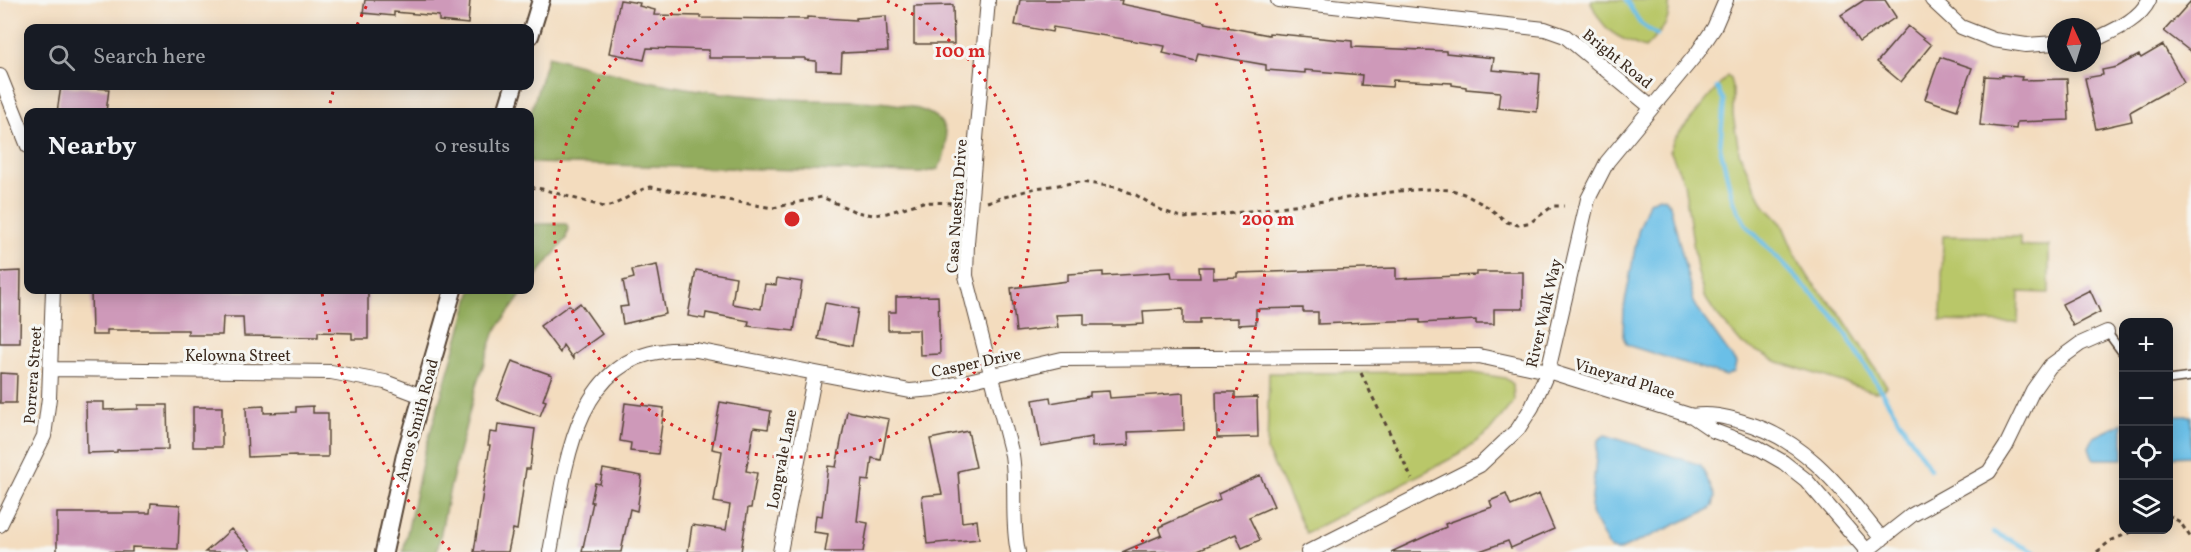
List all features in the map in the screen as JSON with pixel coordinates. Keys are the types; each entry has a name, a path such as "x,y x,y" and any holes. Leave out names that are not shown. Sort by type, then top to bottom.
{"street":[{"path":"534,24 541,0"},
{"name":"Casa Nuestra Drive","path":"988,0 966,276 1015,474 1015,539 1018,552"},
{"name":"Bright Road","path":"1278,0 1394,6 1545,29 1565,36 1651,107"},
{"name":"River Walk Way","path":"1308,552 1480,465 1518,429 1532,407 1548,372 1588,199 1607,162 1698,52 1717,22 1726,0"},
{"path":"1932,0 1961,27 1994,40 2026,45 2047,44"},
{"path":"2101,37 2125,25 2146,8 2149,0"},
{"path":"0,76 24,136"},
{"path":"507,108 513,90"},
{"name":"Porrera Street","path":"0,525 44,436 51,369 53,294"},
{"name":"Amos Smith Road","path":"384,552 405,455 452,294"},
{"path":"1866,551 1929,504 1965,487 1989,472 2006,446 2033,390 2050,366 2080,344 2107,332"},
{"name":"Casper Drive","path":"550,552 571,441 588,400 610,375 632,360 662,351 696,350 910,391 934,389 1062,359 1479,356 1548,372"},
{"name":"Kelowna Street","path":"51,369 331,372 385,382 422,396"},
{"name":"Vineyard Place","path":"1548,372 1692,416 1714,431 1743,441 1783,462 1806,480 1866,551"},
{"name":"Longvale Lane","path":"780,552 815,373"},
{"name":"Vineyard Place","path":"1692,416 1709,414 1751,424 1785,439 1811,458 1834,481 1882,539"}],"lane":[{"path":"2107,332 2119,348"},
{"path":"2173,379 2191,377"},
{"path":"1743,441 1751,424"}],"path":[{"path":"987,202 1036,188 1080,182 1116,187 1136,195 1161,210 1183,218 1429,189 1452,190 1464,194 1482,203 1507,222 1518,225 1531,222 1553,206 1564,207"},
{"path":"534,188 604,207 612,206 644,189 651,188 773,208 812,198 822,198 856,212 874,214 887,213 923,202 954,203"},
{"path":"1361,373 1412,479"},
{"path":"2173,518 2180,522 2190,536"},
{"path":"2097,552 2110,541 2127,534"}],"green space":[{"path":"1592,0 1669,0 1667,22 1645,48 1626,41 1606,27 1595,12"},
{"path":"548,56 677,87 773,98 864,101 904,105 934,116 940,121 946,134 946,141 944,156 938,169 921,173 534,163 534,108 532,108"},
{"path":"1727,76 1733,90 1733,115 1739,152 1753,183 1764,205 1782,224 1797,259 1811,281 1841,315 1887,386 1881,391 1874,392 1778,362 1742,344 1704,296 1697,269 1684,183 1670,150 1674,139"},
{"path":"534,224 566,224 568,228 566,239 534,279"},
{"path":"1943,236 2020,237 2020,246 2049,246 2049,293 2019,292 2018,323 1941,321"},
{"path":"471,294 522,294 495,331 476,386 449,492 437,552 403,552 424,454"},
{"path":"1466,372 1505,378 1513,384 1514,401 1489,432 1458,455 1306,533 1267,451 1269,373"}],"water":[{"path":"1659,197 1664,198 1670,205 1695,306 1736,363 1734,372 1726,376 1633,347 1626,344 1623,336 1624,308 1638,232 1649,202"},
{"path":"2173,416 2191,416 2191,456 2173,457"},
{"path":"2119,425 2119,459 2093,459 2089,447 2094,437"},
{"path":"1605,435 1701,465 1715,496 1713,506 1618,551 1610,549 1591,513 1598,440"}],"building":[{"path":"365,0 470,0 468,24 439,21 439,16 394,12 394,16 363,13"},
{"path":"620,0 640,3 639,6 655,10 654,15 701,16 701,18 807,19 807,17 856,20 856,18 886,16 888,51 842,53 841,71 816,70 816,61 805,60 805,58 709,58 709,50 647,48 644,60 609,53"},
{"path":"1020,0 1122,0 1121,4 1269,35 1269,33 1352,41 1352,47 1446,51 1446,53 1494,58 1492,70 1540,74 1537,112 1498,108 1500,92 1466,89 1466,87 1452,85 1452,83 1393,80 1392,87 1361,85 1362,75 1305,70 1305,73 1266,70 1266,65 1198,53 1196,61 1163,53 1165,46 1053,27 1052,32 1015,25"},
{"path":"1864,0 1885,0 1896,17 1859,42 1841,15"},
{"path":"2191,1 2191,52 2164,31"},
{"path":"953,5 954,44 914,44 914,6"},
{"path":"1908,26 1931,45 1901,82 1877,62"},
{"path":"2163,45 2184,82 2130,112 2132,121 2096,129 2085,78 2103,75 2102,70 2117,67 2139,55 2141,58"},
{"path":"1940,57 1972,68 1957,110 1925,99"},
{"path":"2002,75 2022,77 2021,80 2067,79 2069,120 2017,122 2016,129 1980,125 1985,76 2002,77"},
{"path":"60,90 109,90 107,108 58,108"},
{"path":"657,265 666,314 623,324 620,307 628,306 623,281 634,278 632,270"},
{"path":"1199,267 1213,267 1213,278 1237,277 1237,273 1396,268 1396,279 1476,275 1476,272 1523,272 1523,309 1494,309 1494,324 1476,324 1476,320 1420,323 1420,320 1318,324 1318,312 1303,312 1303,308 1256,309 1256,324 1238,325 1238,318 1200,319 1200,324 1183,324 1183,309 1143,311 1144,324 1125,325 1084,325 1084,314 1056,315 1058,327 1016,332 1011,288 1068,281 1068,274 1103,272 1103,276 1171,272 1172,278 1200,278"},
{"path":"696,270 736,277 732,304 761,309 765,284 776,285 777,278 802,282 794,331 748,326 749,321 706,313 705,319 688,316"},
{"path":"21,271 20,343 0,343 0,272"},
{"path":"2090,290 2100,312 2073,326 2062,304"},
{"path":"91,294 368,294 368,339 352,339 352,333 318,332 318,337 244,336 243,317 223,317 222,335 188,335 188,330 107,330 107,335 92,335"},
{"path":"938,296 940,354 920,355 919,330 888,330 888,312 896,312 896,297"},
{"path":"580,303 602,334 573,355 573,359 563,345 560,353 540,326 569,305 572,309"},
{"path":"825,303 858,309 852,346 818,339"},
{"path":"512,361 552,375 540,416 497,400"},
{"path":"0,373 17,374 16,403 0,403"},
{"path":"1109,391 1110,398 1183,393 1184,430 1128,432 1129,445 1092,447 1092,437 1041,446 1033,400 1050,397 1051,403 1090,396 1090,392"},
{"path":"1216,392 1235,392 1235,398 1257,397 1258,437 1217,438"},
{"path":"86,402 104,402 104,410 138,409 138,405 167,405 168,449 87,453"},
{"path":"720,402 771,411 768,429 754,427 746,471 757,473 751,508 748,508 741,552 688,552 692,525 726,530 730,505 714,502 722,451 712,449"},
{"path":"625,403 664,408 658,454 630,451 631,443 620,441"},
{"path":"264,406 264,413 296,412 296,407 313,406 313,413 328,413 328,457 296,457 296,455 248,457 246,407"},
{"path":"193,407 222,407 222,447 193,447"},
{"path":"847,411 889,419 881,460 872,458 869,481 862,480 857,521 868,523 863,552 825,552 828,534 814,532 816,515 822,516 828,466 836,467"},
{"path":"498,424 535,429 530,469 526,469 517,530 513,529 508,552 474,552 490,432 497,433"},
{"path":"968,431 976,467 958,471 962,522 977,520 979,539 927,544 922,496 942,494 930,439"},
{"path":"603,469 642,476 637,511 630,509 621,552 582,552 595,483 600,484"},
{"path":"1260,475 1274,506 1249,517 1260,540 1242,548 1236,534 1193,552 1122,552 1162,535 1159,527 1220,500 1218,494"},
{"path":"1506,494 1511,506 1539,494 1554,529 1511,548 1508,541 1477,552 1391,552 1446,527 1445,524 1492,507 1490,501"},
{"path":"151,503 180,505 178,549 132,547 132,552 57,552 57,513 150,513"},
{"path":"231,529 252,552 205,552 218,541"}],"waterway":[{"path":"1626,0 1640,23 1657,35"},
{"path":"1717,88 1724,101 1720,147 1733,201 1746,225 1836,319 1930,469"},
{"path":"1993,532 2035,552"}]}
